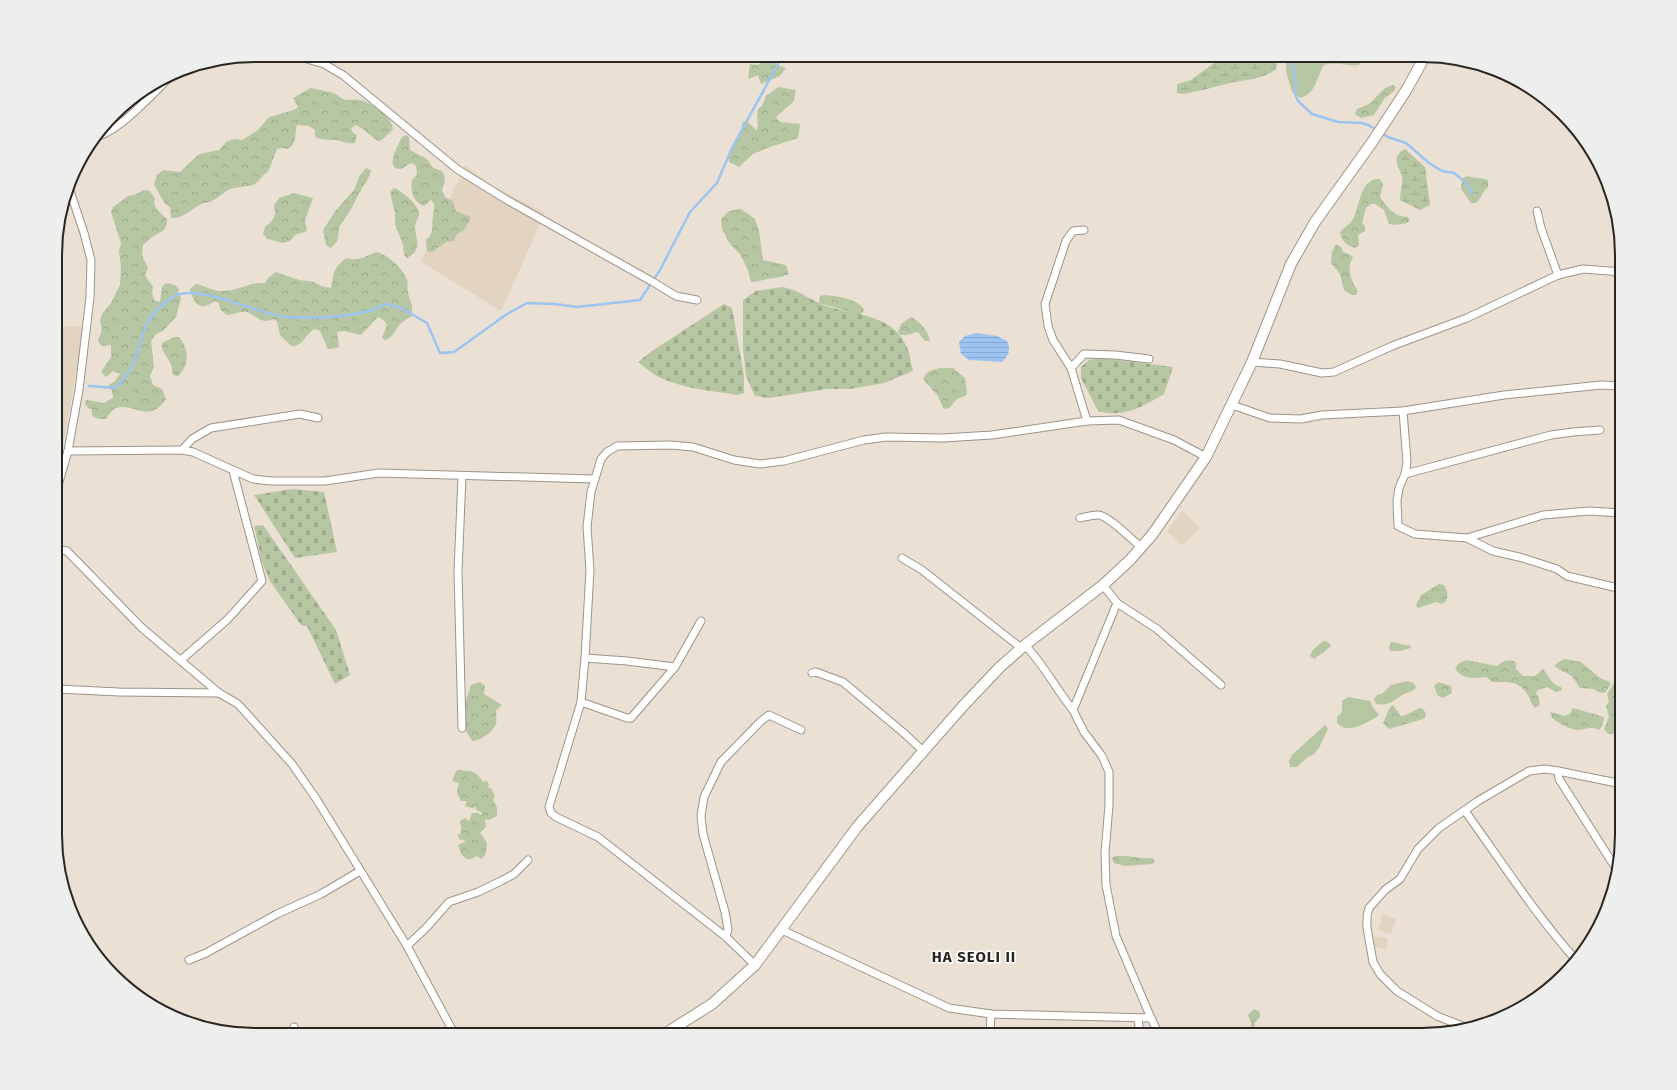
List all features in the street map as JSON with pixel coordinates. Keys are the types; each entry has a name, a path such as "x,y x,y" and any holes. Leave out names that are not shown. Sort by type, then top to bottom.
{"main road":[{"path":"674,1028 712,1004 755,965 857,827 963,706 1000,667 1023,646 1103,585 1130,560 1152,535 1206,457 1252,362 1291,264 1315,222 1373,141 1423,62"}],"street":[{"path":"317,62 324,64 343,75 457,169 507,200 676,296 697,300"},
{"path":"106,133 127,118 157,89"},
{"path":"62,472 68,451 79,390 90,297 91,260 71,195"},
{"path":"1537,211 1541,228 1558,275"},
{"path":"1084,230 1073,231 1066,242 1045,304 1049,330 1063,357 1071,368 1087,421"},
{"path":"1252,362 1287,365 1322,373 1334,372 1392,346 1467,318 1558,275 1582,269 1615,271"},
{"path":"1071,368 1084,354 1115,354 1149,359"},
{"path":"1232,405 1270,418 1301,419 1322,415 1404,411 1504,395 1601,385 1615,386"},
{"path":"1404,411 1407,462 1397,500 1398,526 1415,534 1467,538 1543,515 1589,511 1615,513"},
{"path":"182,450 192,439 211,428 300,414 318,418"},
{"path":"755,965 726,937 598,838 556,817 551,813 549,807 581,702 590,570 587,527 594,479 601,459 607,452 617,446 671,445 693,447 734,460 760,464 784,461 864,440 992,435 1087,421 1119,420 1174,440 1206,457"},
{"path":"1405,474 1551,435 1600,430"},
{"path":"68,451 182,450 193,452 253,479 271,481 324,480 379,473 594,479"},
{"path":"181,660 228,619 262,581 234,471"},
{"path":"462,476 458,572 462,728"},
{"path":"1080,518 1100,514 1110,519 1127,537 1141,547"},
{"path":"1467,538 1493,551 1523,558 1556,569 1567,576 1615,587"},
{"path":"62,550 67,551 142,628 219,693 238,704 292,764 317,800 407,946 451,1028"},
{"path":"902,558 922,570 1023,646 1043,666 1060,694 1073,710 1084,732 1102,756 1109,772 1109,805 1105,853 1106,885 1116,936 1156,1028"},
{"path":"1103,585 1117,603 1157,630 1220,685"},
{"path":"1073,710 1117,603"},
{"path":"581,702 630,718 675,667 700,621"},
{"path":"585,658 627,660 675,667"},
{"path":"812,673 816,672 843,682 924,752"},
{"path":"62,689 119,692 219,693"},
{"path":"726,937 728,930 725,912 703,834 702,816 704,797 721,762 769,715 801,730"},
{"path":"1458,1024 1436,1016 1397,991 1380,974 1372,962 1367,928 1369,908 1385,890 1400,879 1418,849 1440,828 1478,801 1528,771 1545,769 1558,770 1615,782"},
{"path":"1558,770 1559,779 1613,863"},
{"path":"1465,811 1532,905 1572,956"},
{"path":"407,946 427,927 449,902 478,892 501,881 514,874 528,860"},
{"path":"190,960 206,953 277,914 321,894 360,872"},
{"path":"782,930 949,1008 991,1014 1125,1017 1138,1019 1151,1018"},
{"path":"990,1028 991,1014"},
{"path":"1138,1019 1139,1028"}],"shaded area":[{"path":"465,165 493,186 545,213 501,311 421,262"},
{"path":"62,326 84,326 62,452"},
{"path":"1182,511 1200,528 1182,545 1167,531"},
{"path":"1383,914 1396,919 1391,934 1378,930"},
{"path":"1375,936 1388,938 1386,949 1373,946"}],"green space":[{"path":"761,62 778,62 775,64 786,68 780,76 761,84 758,75 748,79 750,64 758,65"},
{"path":"1215,62 1277,62 1276,69 1271,73 1254,79 1184,94 1177,93 1177,84 1191,80"},
{"path":"1287,62 1361,62 1359,65 1327,64 1323,66 1313,89 1306,96 1301,98 1292,92 1286,71"},
{"path":"1393,85 1396,87 1394,91 1384,99 1374,115 1361,118 1355,114 1357,109 1369,104 1385,88"},
{"path":"778,87 796,90 794,101 776,117 780,122 800,124 798,138 753,154 739,167 729,162 729,155 733,145 740,136 743,121 749,123 757,131 758,109 762,106 766,96"},
{"path":"311,88 336,94 345,100 359,100 369,103 385,115 393,129 382,140 378,141 356,125 351,128 353,133 357,135 355,143 349,143 335,140 325,140 315,137 315,130 309,126 297,125 293,144 288,149 277,149 268,172 264,174 255,184 228,190 212,201 202,203 180,217 171,218 170,207 165,204 154,184 157,175 163,170 180,172 199,154 219,150 226,142 235,139 242,140 257,131 269,117 294,110 298,107 293,98"},
{"path":"407,135 409,137 410,150 427,159 433,168 442,171 444,174 445,179 442,191 446,198 453,201 456,211 470,217 470,220 463,231 457,234 454,241 446,242 432,252 427,251 426,240 432,232 434,204 431,200 424,206 417,202 413,196 411,184 412,180 417,175 416,166 412,163 400,169 395,168 393,165 394,155 398,145 402,137"},
{"path":"1405,149 1425,167 1430,205 1420,210 1400,200 1402,177 1397,158 1400,152"},
{"path":"366,168 371,170 369,176 339,228 338,240 330,248 326,245 323,230 336,210 354,190 360,175"},
{"path":"1467,176 1488,180 1488,187 1476,203 1471,203 1461,189 1462,179"},
{"path":"1375,179 1380,179 1383,184 1380,197 1386,205 1395,214 1408,217 1410,220 1407,223 1395,225 1389,224 1384,210 1375,204 1371,204 1366,208 1362,223 1365,226 1365,231 1358,235 1359,245 1355,248 1349,246 1342,238 1340,232 1352,221 1363,191 1370,182"},
{"path":"394,188 410,199 419,214 415,227 417,249 407,258 404,255 403,245 395,224 395,213 390,192"},
{"path":"144,190 150,191 155,199 154,202 159,212 167,219 164,230 143,245 142,255 148,268 145,275 153,287 152,294 155,301 160,302 162,287 166,283 175,285 179,289 178,292 181,298 176,317 164,330 155,335 151,341 154,367 150,376 153,385 162,389 166,399 153,411 146,412 121,407 114,409 106,419 99,419 92,416 92,409 89,409 85,404 86,400 104,403 113,398 112,391 108,386 115,381 120,374 113,371 106,377 101,372 111,357 111,345 101,346 98,340 102,330 100,321 102,314 111,303 120,285 121,267 119,251 121,243 111,212 113,207 128,196"},
{"path":"294,193 313,198 305,220 307,231 295,235 290,241 283,243 268,239 263,234 265,227 275,216 274,206 279,198"},
{"path":"741,209 755,219 759,231 763,260 786,265 789,274 776,278 751,282 748,270 740,254 730,244 722,229 721,219 729,211"},
{"path":"1336,244 1341,247 1343,252 1353,257 1350,266 1350,275 1358,291 1356,295 1352,295 1344,290 1340,274 1331,263 1332,252"},
{"path":"378,252 395,263 402,271 407,280 412,306 411,317 401,324 392,336 385,340 382,338 387,325 384,320 378,317 361,335 344,331 337,332 339,347 328,349 320,331 315,329 309,333 302,342 295,346 291,346 280,335 277,321 274,319 265,321 246,312 227,315 221,310 218,302 214,301 209,305 201,306 195,302 191,294 190,289 196,284 218,291 228,291 253,284 265,283 269,277 276,272 299,280 314,282 321,286 331,288 336,269 346,258 359,259"},
{"path":"782,287 794,290 829,307 864,315 886,324 895,330 902,339 908,350 913,371 884,383 850,389 827,389 769,398 755,396 746,376 743,349 743,300 756,291"},
{"path":"825,295 841,297 853,301 864,310 861,315 819,303 820,296"},
{"path":"724,304 732,308 744,375 744,393 738,395 680,385 658,377 638,362 652,351"},
{"path":"911,317 923,327 930,341 925,341 918,332 900,335 898,332 901,324"},
{"path":"174,337 179,337 185,347 187,357 185,367 178,376 173,375 171,364 163,351 162,346 162,343"},
{"path":"1101,358 1173,367 1164,394 1133,410 1117,413 1098,411 1081,378 1081,367 1089,360"},
{"path":"940,368 953,368 965,378 967,394 956,400 952,406 947,409 943,408 938,396 923,379 924,376 932,370"},
{"path":"293,489 324,492 337,552 295,558 254,495"},
{"path":"263,525 336,630 350,675 335,684 307,626 301,625 270,581 262,562 254,526"},
{"path":"1439,584 1444,585 1446,589 1446,601 1442,604 1436,602 1418,608 1416,605 1421,595"},
{"path":"1323,641 1328,642 1331,645 1330,647 1314,659 1310,656 1313,650"},
{"path":"1391,642 1410,645 1411,648 1399,651 1390,651 1389,647"},
{"path":"1565,659 1581,662 1600,678 1610,682 1610,685 1605,693 1598,692 1594,689 1580,688 1571,676 1554,666"},
{"path":"1466,660 1497,666 1506,661 1513,661 1516,662 1516,669 1523,676 1535,676 1543,669 1552,682 1561,687 1562,690 1556,692 1547,687 1538,690 1536,693 1539,698 1540,705 1535,708 1524,689 1516,684 1507,682 1492,682 1486,677 1469,678 1458,673 1455,669 1458,664"},
{"path":"1407,681 1414,683 1416,688 1392,702 1376,704 1374,699 1377,695 1382,694 1391,685"},
{"path":"480,682 485,686 484,694 502,705 496,710 496,724 492,730 482,738 472,741 465,729 464,710 471,685"},
{"path":"1438,682 1451,686 1452,693 1443,698 1438,696 1434,686"},
{"path":"1615,684 1615,730 1613,734 1608,734 1604,729 1609,717 1606,706 1609,702 1607,694"},
{"path":"1348,697 1370,701 1379,715 1354,728 1344,728 1337,723 1337,717 1342,712 1342,701"},
{"path":"1393,705 1401,716 1422,708 1426,713 1425,718 1389,729 1383,723 1390,707"},
{"path":"1573,708 1601,716 1604,718 1602,726 1599,730 1591,728 1579,730 1572,729 1564,726 1552,718 1550,712 1565,716 1570,713"},
{"path":"1325,725 1328,729 1319,748 1314,754 1308,757 1297,767 1290,767 1289,761 1292,755"},
{"path":"456,771 473,772 477,774 483,782 487,781 489,785 488,788 491,788 495,796 493,799 497,808 497,816 489,820 485,819 486,827 480,833 487,843 486,853 482,859 476,856 466,859 462,855 458,845 466,841 459,839 458,834 463,833 460,833 462,827 460,821 465,818 469,821 472,813 482,814 476,810 476,807 472,808 465,806 467,801 461,801 457,792 459,783 452,781"},
{"path":"1115,856 1152,858 1155,861 1153,864 1125,866 1114,863 1112,858"},
{"path":"1254,1009 1260,1012 1260,1017 1255,1022 1254,1028 1250,1028 1251,1023 1248,1015"}],"water":[{"path":"977,333 997,336 1007,341 1009,352 1002,362 969,360 961,354 959,342 965,336"}],"waterway":[{"path":"89,386 115,388 122,382 135,359 146,326 151,317 162,305 175,296 185,293 213,296 275,315 296,318 350,315 371,310 386,304 401,308 427,323 440,353 454,352 507,314 527,303 555,304 577,307 640,300 660,270 690,212 717,183 732,148 779,62"},
{"path":"1292,62 1296,83 1295,94 1298,101 1312,114 1338,122 1362,123 1377,130"},
{"path":"1381,133 1406,143 1429,163 1442,171 1454,173 1464,181 1472,193"}],"district":[{"name":"HA SEOLI II","path":"974,957"}]}
